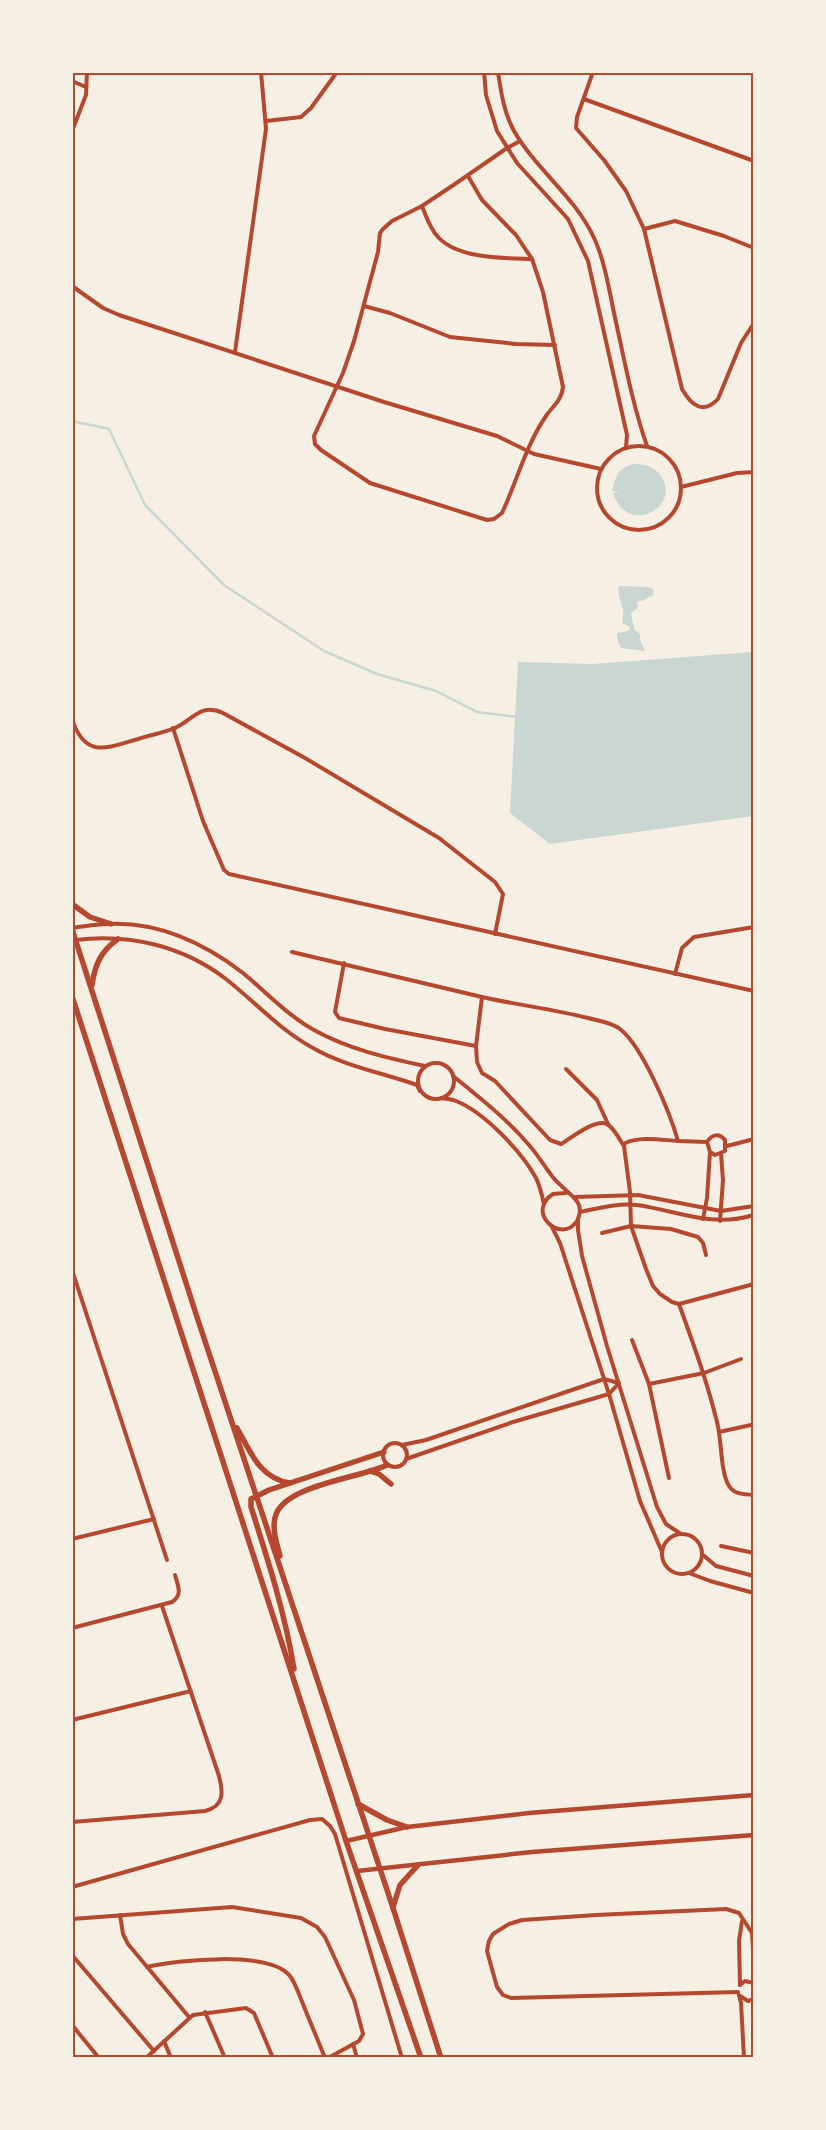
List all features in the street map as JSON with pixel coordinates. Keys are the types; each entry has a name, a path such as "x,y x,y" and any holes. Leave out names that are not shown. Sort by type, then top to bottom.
{"main road":[{"path":"72,904 90,917 111,924"},
{"path":"72,928 74,940 92,988 256,1495 393,1908 440,2058"},
{"path":"92,988 94,973 100,955 118,939"},
{"path":"72,996 346,1841 421,2058"},
{"path":"230,1415 262,1470 276,1480 291,1484"},
{"path":"297,1688 283,1613 274,1578 250,1507 251,1498 384,1452"},
{"path":"287,1586 275,1531 274,1520 276,1511 291,1497 387,1465"},
{"path":"370,1471 380,1474 391,1484"},
{"path":"358,1804 387,1820 407,1827"},
{"path":"393,1908 400,1885 418,1865"}],"street":[{"path":"72,131 85,99 87,72"},
{"path":"234,352 266,121 261,72"},
{"path":"266,121 301,117 311,108 337,72"},
{"path":"484,72 486,95 491,114 506,148 568,220 588,261 625,428 626,447"},
{"path":"498,72 505,110 513,130 531,156 575,205 596,242 607,282 632,396 646,446"},
{"path":"593,72 577,117 576,128 604,160 626,191 644,229 682,389 693,404 705,408 711,406 718,398 741,343 754,323"},
{"path":"72,81 86,87"},
{"path":"584,99 754,161"},
{"path":"468,176 487,206 516,235 532,259 543,292 562,378 563,394 544,420 502,513 491,520 478,518 376,485 365,480 326,454 317,447 314,440 315,431 337,386 354,341 378,252 380,233 392,221 422,206 506,148 520,141"},
{"path":"422,206 436,235 446,244 477,255 532,259"},
{"path":"644,229 671,221 680,222 754,248"},
{"path":"72,286 103,308 119,315 497,436 528,452 600,469"},
{"path":"364,306 390,313 450,337 516,344 555,344"},
{"path":"646,446 656,449 671,461 680,478 681,488 678,502 671,516 659,525 644,530 629,529 615,523 604,512 598,499 596,484 600,469 616,452 626,447 646,446"},
{"path":"681,488 737,473 754,472"},
{"path":"72,719 80,735 92,746 104,749 173,728 204,710 213,709 223,713 305,758 439,838 463,856 500,888 503,897 495,934"},
{"path":"173,728 203,821 227,873 754,991"},
{"path":"72,928 111,924 157,928 200,944 242,972 284,1009 313,1030 331,1039 369,1052 425,1066 439,1064 448,1068 453,1076 511,1125 530,1146 557,1183 566,1193 574,1197 638,1195 721,1210 754,1206"},
{"path":"675,974 682,948 694,937 754,927"},
{"path":"74,940 118,939 151,943 192,957 216,972 282,1028 314,1048 344,1062 417,1085 420,1091 432,1099 455,1100 467,1106 501,1135 525,1162 536,1178 544,1204 544,1216 552,1227 566,1261 609,1394 640,1501 662,1552 664,1562 670,1570 679,1574 688,1573 697,1568 702,1555"},
{"path":"292,952 482,997 557,1010 608,1023 619,1028 637,1050 659,1091 678,1141"},
{"path":"344,963 335,1012 339,1018 385,1029 476,1046"},
{"path":"482,997 476,1046 477,1062 482,1072 495,1081 554,1142 561,1144 594,1124 601,1122 608,1124"},
{"path":"420,1091 418,1078 425,1066"},
{"path":"566,1070 597,1100 608,1124 624,1146 630,1192 631,1226 653,1286 660,1294 679,1304 754,1284"},
{"path":"441,1098 452,1090 453,1076"},
{"path":"703,1219 706,1208 710,1152 707,1142 710,1137 715,1135 721,1136 726,1140 726,1146 721,1154 723,1180 720,1221"},
{"path":"624,1146 625,1143 630,1141 656,1139 707,1142"},
{"path":"726,1146 754,1139"},
{"path":"710,1152 715,1155 721,1154"},
{"path":"544,1204 553,1194 566,1193"},
{"path":"574,1197 579,1204 578,1230 582,1256 657,1507 666,1524 681,1534 691,1536 698,1542 702,1555 716,1566 754,1576"},
{"path":"580,1212 609,1206 637,1205 720,1221 754,1215"},
{"path":"552,1227 560,1229 569,1228 578,1219"},
{"path":"602,1234 631,1226 671,1229 692,1234 703,1243 706,1255"},
{"path":"72,1270 168,1560"},
{"path":"679,1304 704,1372 719,1432 726,1480 730,1488 739,1494 754,1495"},
{"path":"632,1340 649,1384 669,1478"},
{"path":"649,1384 704,1372 741,1359"},
{"path":"604,1379 619,1383 609,1394 513,1422 406,1459 397,1466 387,1465 384,1452 391,1444 402,1445 426,1440 604,1379"},
{"path":"719,1432 750,1425"},
{"path":"402,1445 406,1451 406,1459"},
{"path":"72,1539 154,1519"},
{"path":"662,1552 668,1540 681,1534"},
{"path":"721,1546 754,1554"},
{"path":"688,1573 728,1587 754,1593"},
{"path":"72,1628 172,1602 178,1596 179,1590 175,1575"},
{"path":"72,1822 205,1810 219,1805 222,1797 222,1788 162,1606"},
{"path":"72,1720 191,1691"},
{"path":"346,1841 407,1827 529,1813 754,1795"},
{"path":"72,1887 310,1820 322,1819 335,1834 402,2058"},
{"path":"357,1871 532,1852 754,1835"},
{"path":"72,1919 232,1907 290,1915 306,1921 317,1927 325,1937 354,2000 363,2034 360,2041 326,2058 294,1984 286,1971 278,1967 251,1960 234,1959 179,1962 147,1967"},
{"path":"754,1964 753,1932 742,1921 737,1912 726,1909 522,1920 499,1929 493,1934 488,1946 494,1983 499,1991 508,1998 738,1994 744,2000 754,1999"},
{"path":"120,1916 126,1941 189,2017"},
{"path":"742,1921 740,1933 740,1985 738,1994 741,2003 744,2058"},
{"path":"740,1933 753,1932"},
{"path":"72,1955 154,2051"},
{"path":"740,1985 745,1982 754,1983"},
{"path":"146,2058 189,2017 205,2012 234,2008 249,2008 255,2016 273,2058"},
{"path":"205,2012 225,2058"},
{"path":"72,2025 99,2058"},
{"path":"164,2041 171,2058"},
{"path":"353,2044 357,2058"}],"shaded area":[{"path":"634,464 646,465 655,470 661,476 666,487 664,498 659,506 650,513 630,514 620,506 613,493 619,492 612,491 618,473 624,467"},
{"path":"620,586 648,587 653,589 653,595 637,602 638,608 631,613 634,629 640,634 640,640 645,651 621,648 617,638 617,633 629,631 630,627 622,623 623,609 618,588"},
{"path":"753,652 753,816 550,844 510,813 518,662 593,664"}],"waterway":[{"path":"72,421 109,429 145,505 224,585 324,651 377,674 436,691 477,712 518,717"}]}
